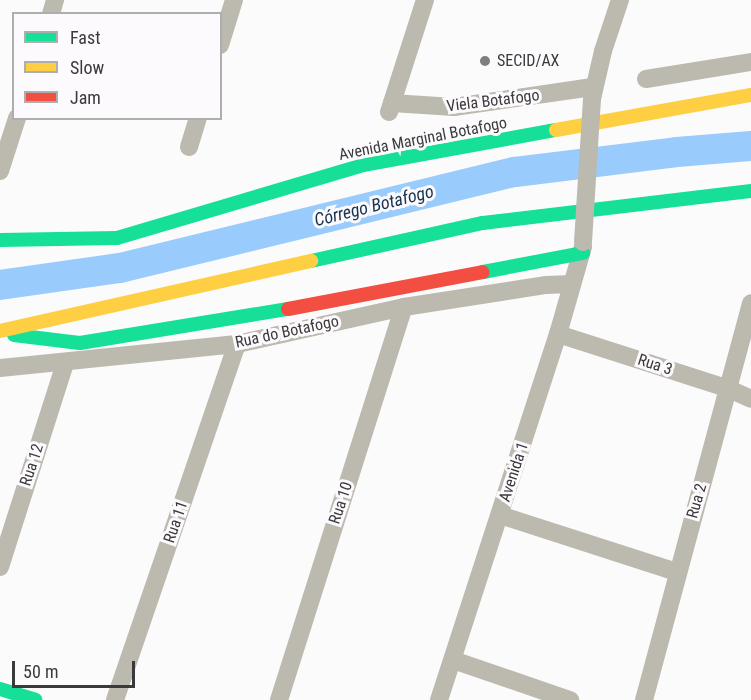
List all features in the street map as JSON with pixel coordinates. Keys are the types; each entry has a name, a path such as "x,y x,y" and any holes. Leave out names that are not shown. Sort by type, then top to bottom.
{"main road":[{"name":"Avenida Marginal Botafogo","path":"0,240 117,238 363,165 751,95"},
{"path":"0,332 483,223 751,191"},
{"path":"0,332 80,343 225,321 583,248"},
{"path":"0,689 35,700"}],"street":[{"path":"222,39 234,0"},
{"name":"Viela Botafogo","path":"425,0 391,107 454,107 593,94"},
{"name":"Avenida 1","path":"439,700 558,334 583,248 593,94 620,0"},
{"path":"646,78 751,62"},
{"path":"0,171 16,120"},
{"path":"189,147 197,120"},
{"name":"Rua do Botafogo","path":"0,368 237,344 404,306 546,285 572,284"},
{"name":"Rua 2","path":"644,700 751,303"},
{"name":"Rua 10","path":"279,700 404,306"},
{"name":"Rua 3","path":"558,334 729,389 751,399"},
{"name":"Rua 11","path":"115,700 237,344"},
{"name":"Rua 12","path":"0,567 65,363"},
{"path":"500,515 677,572"},
{"path":"453,660 570,700"}],"waterway":[{"name":"Córrego Botafogo","path":"0,285 120,268 515,172 677,152 751,146"}],"traffic: fast":[{"path":"0,240 117,238 363,165 556,130"},
{"path":"311,261 483,223 751,191"},
{"path":"483,272 583,253"},
{"path":"14,335 80,343 288,309"},
{"path":"0,689 35,700"}],"traffic: slow":[{"path":"556,130 751,95"},
{"path":"0,331 311,261"}],"traffic: jam":[{"path":"288,309 483,272"}],"place":[{"name":"SECID/AX","path":"485,61"}]}
